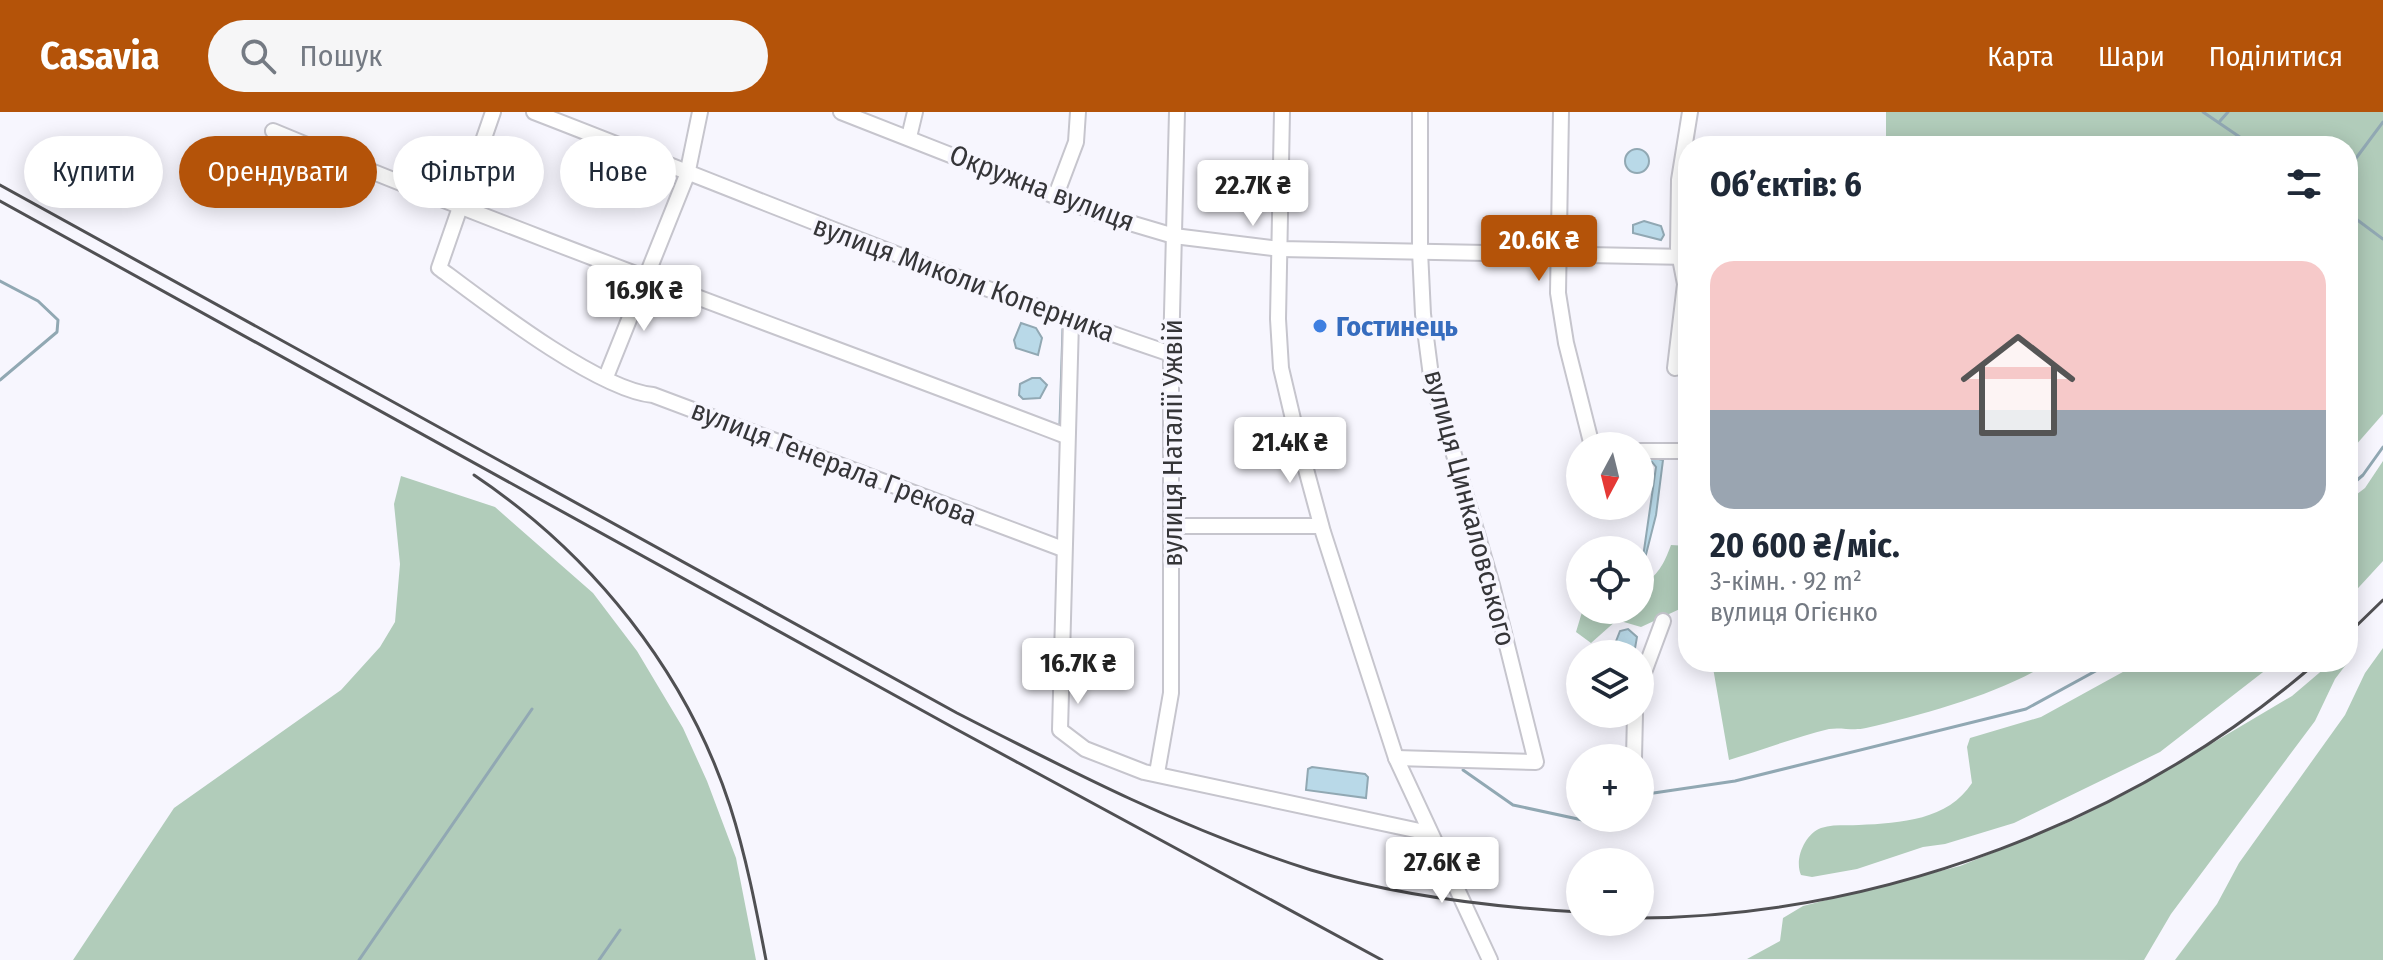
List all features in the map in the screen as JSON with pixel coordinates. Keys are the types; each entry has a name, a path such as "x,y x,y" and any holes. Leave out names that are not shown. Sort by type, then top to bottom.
{"street":[{"path":"461,209 493,112"},
{"name":"вулиця Миколи Коперника","path":"534,112 687,175 1071,321 1171,354"},
{"path":"606,377 687,175 700,112"},
{"path":"909,137 915,112"},
{"path":"1056,195 1076,142 1078,112"},
{"name":"вулиця Наталії Ужвій","path":"1157,773 1171,693 1171,354 1177,112"},
{"path":"1282,112 1278,319 1281,368 1321,526 1396,758 1490,960"},
{"name":"вулиця Цинкаловського","path":"1396,758 1536,762 1492,585 1431,376 1423,314 1420,251 1420,112"},
{"path":"1561,112 1558,293 1566,343 1588,432"},
{"path":"1686,136 1690,112"},
{"name":"Окружна вулиця","path":"845,113 1103,215 1174,236 1280,249 1678,257"},
{"path":"273,131 461,209 647,275 1066,436"},
{"name":"вулиця Генерала Грекова","path":"461,209 439,268 547,347 635,394 653,395 1063,549"},
{"path":"1071,321 1060,730 1085,749 1157,773 1429,833"},
{"path":"1675,368 1678,343"},
{"path":"1654,451 1678,451"},
{"path":"1172,526 1321,526"},
{"path":"1654,645 1663,621"}],"green space":[{"path":"1886,112 2383,112 2383,414 2358,443 2358,136 1886,136"},
{"path":"2383,461 2383,561 2358,588 2358,493"},
{"path":"401,476 495,507 593,593 637,651 683,728 707,781 736,858 756,960 73,960 174,808 341,690 380,647 395,622 400,564 394,504"},
{"path":"1671,545 1678,545 1678,610 1654,621 1654,575"},
{"path":"1578,624 1612,624 1594,640 1587,640 1576,632"},
{"path":"2383,648 2383,960 2175,960 2217,904 2239,863 2345,715 2365,673"},
{"path":"1714,672 2032,672 1985,693 1937,709 1866,728 1829,729 1729,760"},
{"path":"2123,672 2263,672 2160,752 2014,823 1945,844 1923,847 1857,869 1812,877 1801,875 1800,855 1815,831 1830,826 1907,821 1937,812 1950,805 1972,783 1967,747 1970,738 2041,717"},
{"path":"2320,672 2340,672 2315,721 2171,914 2144,960 1747,959 1780,941 1783,918 1803,906 1960,866 2074,820 2135,789 2292,696"}],"water":[{"path":"1637,149 1648,156 1649,161 1642,172 1637,173 1626,166 1625,161 1632,150"},
{"path":"1644,221 1661,226 1664,235 1661,240 1633,233 1633,225"},
{"path":"1021,323 1036,328 1042,338 1038,355 1016,348 1014,340"},
{"path":"1040,378 1047,385 1040,398 1023,399 1019,395 1020,384"},
{"path":"1654,458 1663,460 1656,515 1651,536 1646,536 1648,520 1654,520"},
{"path":"1628,629 1636,640 1616,640 1620,631"},
{"path":"1308,769 1365,774 1368,777 1366,798 1306,790"}],"waterway":[{"path":"2203,112 2238,136"},
{"path":"2220,121 2228,112"},
{"path":"2358,156 2383,122"},
{"path":"2358,220 2383,239"},
{"path":"0,281 38,301 58,320 57,332 0,380"},
{"path":"1060,424 1063,329"},
{"path":"2358,479 2383,447"},
{"path":"1654,793 1735,781 2026,709 2094,672"},
{"path":"359,960 532,709"},
{"path":"1463,770 1513,805 1566,816"},
{"path":"599,960 620,930"}],"railway":[{"path":"0,185 957,713 1131,799 1265,854 1344,879 1444,899 1566,911"},
{"path":"0,201 954,728 1382,960"},
{"path":"474,475 558,541 630,620 661,663 688,708 730,806 746,863 766,960"},
{"path":"2358,624 2383,600"},
{"path":"1654,917 1731,913 1822,900 1912,878 2001,849 2086,812 2168,769 2245,719 2304,672"}],"place":[{"name":"Гостинець","path":"1320,326"}]}
